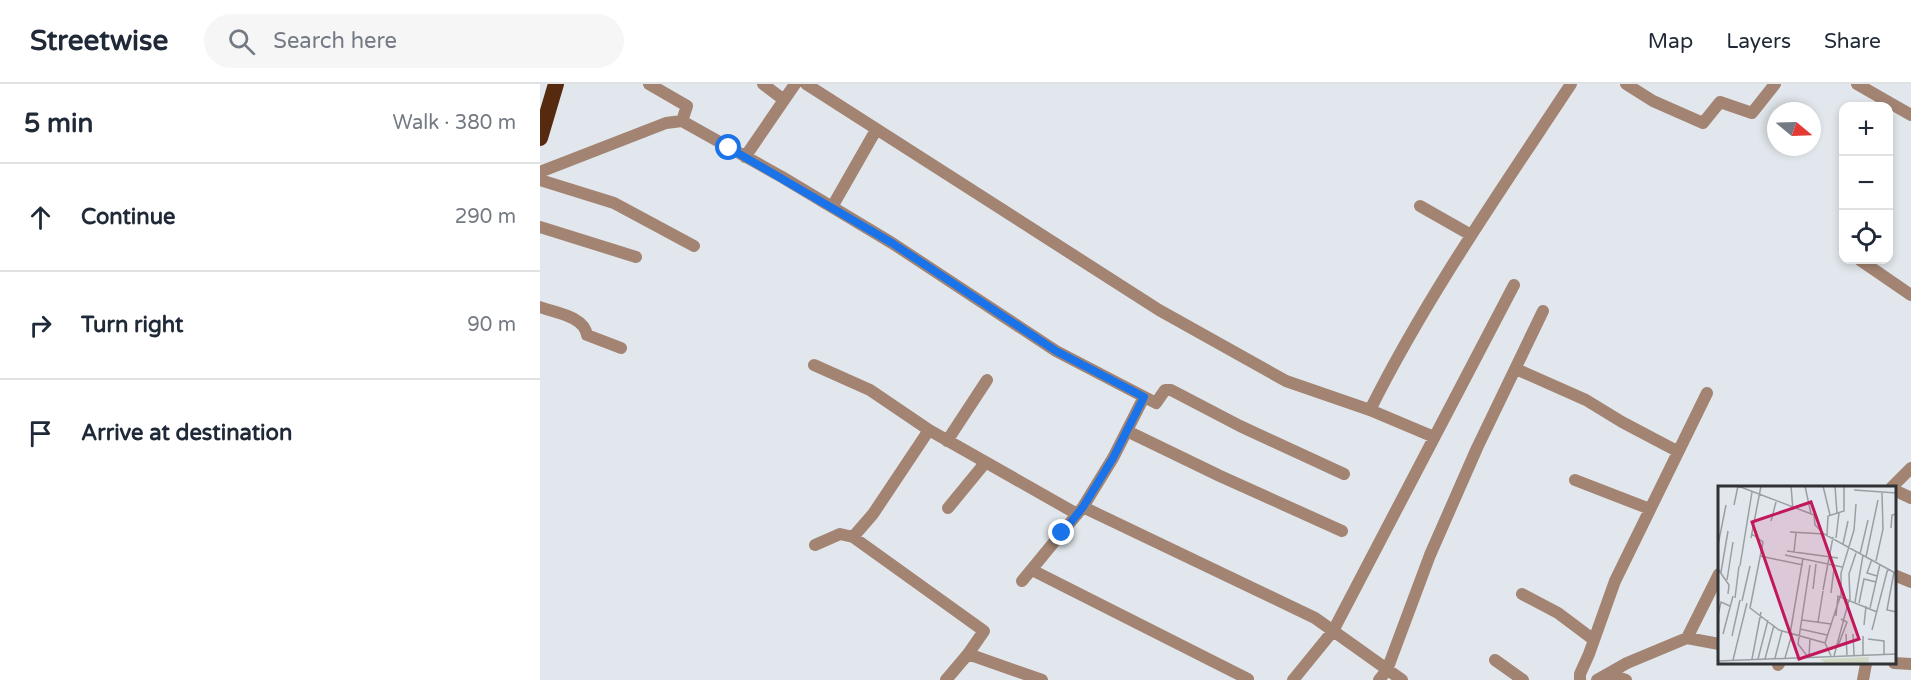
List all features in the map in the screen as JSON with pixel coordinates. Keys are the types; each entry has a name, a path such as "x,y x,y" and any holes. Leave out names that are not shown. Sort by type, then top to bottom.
{"highway":[{"path":"540,138 556,84"}],"street":[{"path":"649,84 687,106 682,121"},
{"path":"764,84 784,100"},
{"path":"745,157 795,84"},
{"path":"806,84 1159,310 1286,381 1370,410 1434,437"},
{"path":"1370,410 1392,366 1471,235 1571,84"},
{"path":"1626,84 1653,101 1703,123 1720,102 1752,113 1775,84"},
{"path":"1857,84 1911,115"},
{"path":"540,172 666,123 682,121 892,243 1056,351 1156,403 1165,390 1171,390 1240,426 1344,474"},
{"path":"832,207 876,130"},
{"path":"540,180 614,202 694,246"},
{"path":"1420,206 1471,235"},
{"path":"540,227 636,257"},
{"path":"1866,264 1911,295"},
{"path":"1293,680 1333,632 1514,285"},
{"path":"540,307 580,322 586,329 587,335 621,348"},
{"path":"1383,675 1430,555 1543,311"},
{"path":"814,365 870,390 929,430 985,463 1080,511 1315,618 1383,675 1402,680"},
{"path":"1516,369 1586,400 1677,451"},
{"path":"947,441 987,380"},
{"path":"1580,680 1580,674 1615,581 1707,393"},
{"path":"1022,581 1080,511 1127,431 1144,397"},
{"path":"853,537 873,514 929,430"},
{"path":"1127,431 1342,531"},
{"path":"948,508 985,463"},
{"path":"1893,486 1911,468"},
{"path":"1575,480 1650,509"},
{"path":"1896,491 1911,498"},
{"path":"815,545 840,534 853,537 984,631 946,680"},
{"path":"1032,570 1248,679"},
{"path":"1687,638 1718,576"},
{"path":"1896,576 1911,582"},
{"path":"1522,594 1558,613 1594,640"},
{"path":"1603,677 1627,663 1687,638 1718,644"},
{"path":"968,654 1042,680"},
{"path":"1495,660 1523,680"},
{"path":"1896,663 1911,664"},
{"path":"1863,680 1866,665"},
{"path":"1603,677 1626,680"}],"route":[{"path":"729,148 892,243 1056,351 1144,397 1113,458 1083,507 1062,533"}]}
